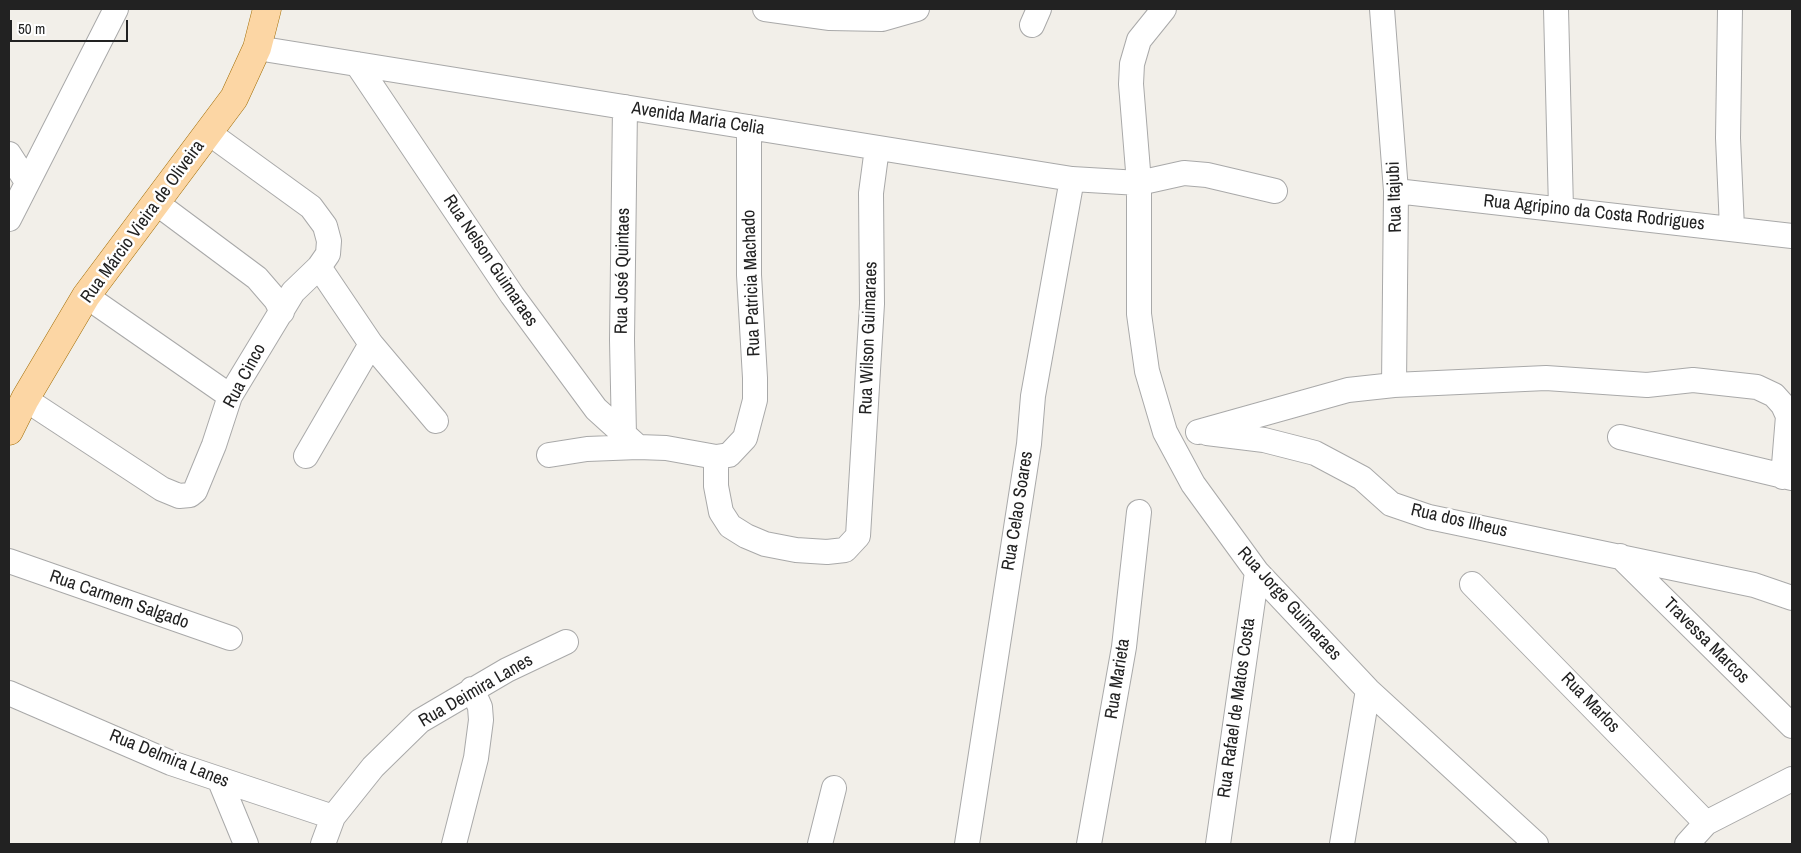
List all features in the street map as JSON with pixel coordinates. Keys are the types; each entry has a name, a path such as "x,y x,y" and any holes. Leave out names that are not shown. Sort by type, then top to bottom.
{"main road":[{"name":"Rua Márcio Vieira de Oliveira","path":"9,431 25,399 86,296 234,98 256,48 267,9"}],"street":[{"path":"9,219 116,9"},
{"path":"764,9 830,18 882,19 917,9"},
{"name":"Rua Jorge Guimaraes","path":"1164,9 1139,40 1132,64 1131,84 1139,183 1139,314 1147,371 1165,432 1193,484 1257,572 1368,690 1514,834 1536,844"},
{"name":"Rua Itajubi","path":"1382,9 1396,191 1394,385"},
{"path":"1556,9 1561,210"},
{"path":"1730,9 1728,138 1732,228"},
{"name":"Avenida Maria Celia","path":"256,48 1072,179 1139,183 1184,173 1200,174 1275,192"},
{"name":"Rua Nelson Guimaraes","path":"357,64 512,295 596,408 631,441"},
{"name":"Rua José Quintaes","path":"625,107 622,340 631,441"},
{"name":"Rua Patricia Machado","path":"716,457 729,455 745,438 755,400 749,275 749,127"},
{"name":"Rua Cinco","path":"25,399 162,489 179,496 190,495 195,491 214,445 230,396 293,292 319,267 328,254 329,241 325,226 311,207 208,133"},
{"name":"Rua Wilson Guimaraes","path":"716,457 717,492 721,512 730,526 746,536 765,544 796,550 827,552 849,547 858,536 860,528 872,304 871,193 877,148"},
{"path":"9,154 27,182"},
{"name":"Rua Celao Soares","path":"967,844 1029,444 1033,396 1072,179"},
{"name":"Rua Agripino da Costa Rodrigues","path":"1396,191 1792,236"},
{"path":"155,202 257,278 276,300 282,312"},
{"path":"319,267 371,344 436,421"},
{"path":"86,296 230,396"},
{"path":"306,456 371,344"},
{"path":"1198,432 1348,390 1394,385 1546,378 1647,385 1693,380 1757,387 1774,396 1783,405 1788,416 1788,477 1620,437"},
{"name":"Rua dos Ilheus","path":"1165,432 1198,432 1264,440 1315,453 1362,478 1391,504 1429,517 1754,585 1792,598"},
{"path":"549,455 631,441 716,457"},
{"name":"Rua Marieta","path":"1089,844 1124,647 1139,512"},
{"name":"Travessa Marcos","path":"1620,556 1792,726"},
{"name":"Rua Carmem Salgado","path":"9,561 230,638"},
{"name":"Rua Rafael de Matos Costa","path":"1218,844 1257,572"},
{"name":"Rua Marlos","path":"1472,584 1706,823"},
{"name":"Rua Deimira Lanes","path":"323,844 333,817 374,767 420,721 472,689 566,642"},
{"path":"454,844 476,758 481,720 480,707 472,689"},
{"path":"1342,844 1368,690"},
{"name":"Rua Delmira Lanes","path":"9,693 171,763 220,781 333,817"},
{"path":"1687,844 1706,823 1792,779"},
{"path":"220,781 246,844"},
{"path":"820,844 834,788"}]}
